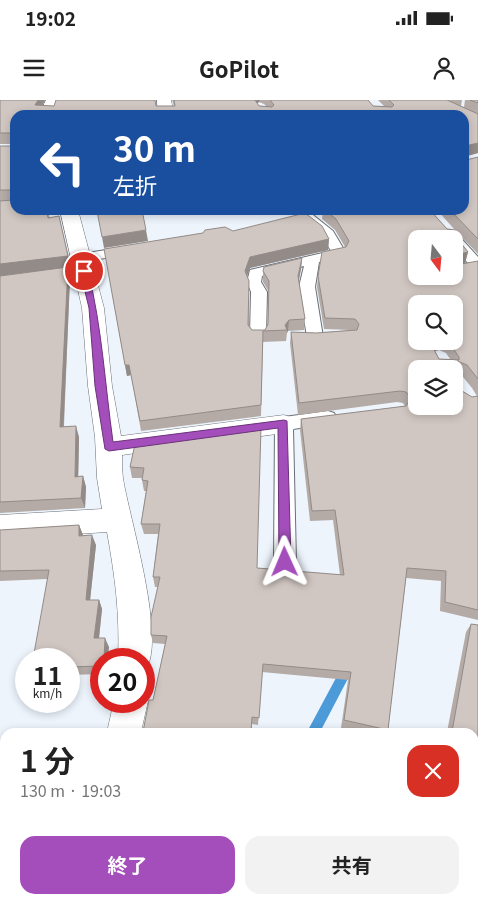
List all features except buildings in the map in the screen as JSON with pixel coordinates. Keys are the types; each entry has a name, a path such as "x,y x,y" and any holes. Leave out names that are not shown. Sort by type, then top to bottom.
{"street":[{"path":"70,215 93,308 100,386 109,447 110,478 132,587 134,648"},
{"path":"109,447 284,424"},
{"path":"0,527 118,520"},
{"path":"125,728 128,713"}],"lane":[{"path":"258,335 259,292 254,282 255,273 339,253 328,234 303,215"},
{"path":"0,282 83,265 149,247"},
{"path":"463,249 478,266"},
{"path":"312,260 307,287 316,337"},
{"path":"463,269 478,266"},
{"path":"285,562 284,424 350,416"}],"waterway":[{"path":"315,728 348,667"}],"route":[{"path":"84,271 93,308 100,386 109,447 284,424 285,562"}]}
